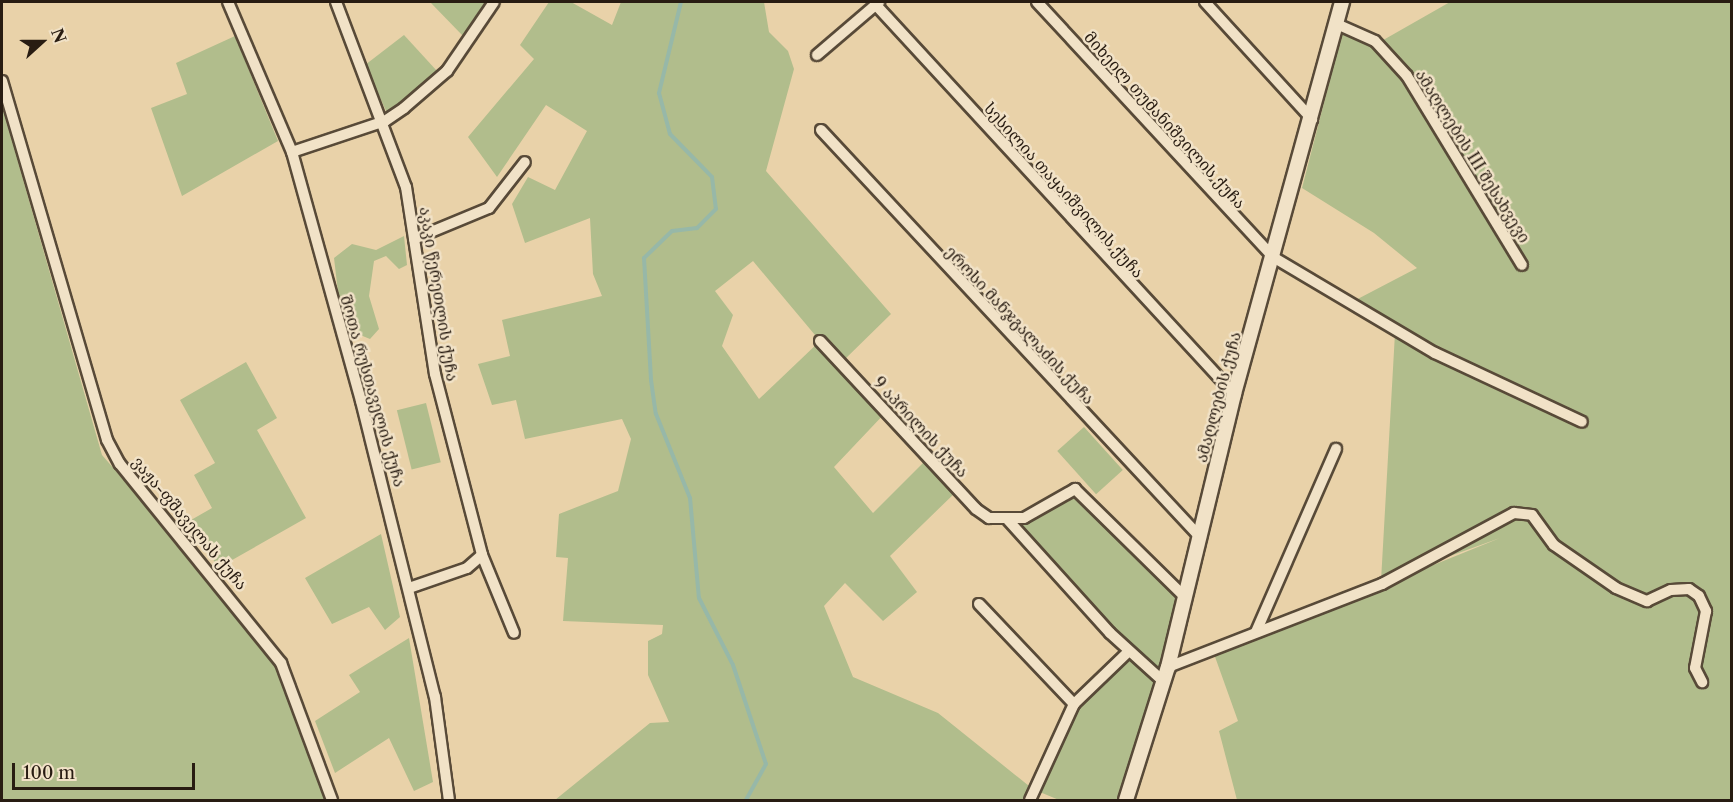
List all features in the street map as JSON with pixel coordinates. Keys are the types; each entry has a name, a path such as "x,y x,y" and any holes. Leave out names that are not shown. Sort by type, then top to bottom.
{"street":[{"name":"შოთა რუსთაველის ქუჩა","path":"228,2 292,152 410,588 435,697 449,801"},
{"name":"აკაკი წერეთლის ქუჩა","path":"336,2 385,121 406,187 435,374 482,555 514,633"},
{"path":"292,152 385,121 447,71 494,2"},
{"name":"მიხეილ თუმანიშვილის ქუჩა","path":"1037,2 1273,257 1435,353 1582,422"},
{"path":"1205,2 1312,120"},
{"name":"ამაღლების ქუჩა","path":"1126,801 1168,667 1234,394 1339,25 1342,2"},
{"path":"817,55 877,3"},
{"name":"სესილია თაყაიშვილის ქუჩა","path":"877,3 1234,394"},
{"name":"ამაღლების III შესახვევი","path":"1339,25 1375,41 1407,76 1522,265"},
{"name":"ვაჟა-ფშაველას ქუჩა","path":"2,81 107,440 120,464 281,663 332,801"},
{"name":"ეროსი მანჯგალაძის ქუჩა","path":"821,130 1200,537"},
{"path":"414,239 489,208 525,162"},
{"name":"9 აპრილის ქუჩა","path":"820,341 976,509 1008,520 1128,652 1163,681"},
{"path":"1256,632 1336,449"},
{"path":"1008,520 1024,518 1075,489 1184,596"},
{"path":"1168,667 1382,584 1514,513 1532,515 1554,545 1616,588 1647,601 1671,590 1689,589 1699,596 1706,610 1695,668 1702,682"},
{"path":"410,588 467,568 482,555"},
{"path":"979,604 1074,704"},
{"path":"1030,801 1074,704 1128,652"}],"green space":[{"path":"430,2 485,2 463,36"},
{"path":"549,2 571,2 612,25 621,2 764,2 769,32 788,51 794,69 766,171 891,314 841,363 887,411 834,467 873,513 930,456 959,489 890,556 917,592 883,621 845,583 824,606 853,677 938,713 1034,790 1074,704 1128,652 1008,520 1075,489 1184,596 1126,800 1059,800 1035,790 1030,800 555,800 650,723 669,722 648,675 648,641 662,634 663,625 563,621 568,558 556,557 559,514 618,491 631,439 622,419 525,439 516,400 492,405 478,364 510,356 502,320 602,296 593,274 590,218 525,243 512,204 528,177 555,190 587,131 546,105 497,177 468,137 534,59 520,45","holes":["753,261 820,341 759,399 722,346 733,315 715,291"]},
{"path":"1450,2 1731,2 1731,800 1237,800 1219,731 1238,721 1214,654 1500,538 1381,581 1395,333 1350,303 1417,268 1374,233 1302,188 1342,33 1371,47"},
{"path":"404,35 437,71 387,113 365,65"},
{"path":"235,36 278,141 182,196 151,108 187,94 176,63"},
{"path":"2,106 102,455 247,622 283,680 326,800 2,800"},
{"path":"404,236 407,265 399,269 386,256 374,261 369,296 379,329 370,339 353,332 340,309 334,258 352,244 376,250"},
{"path":"246,362 277,418 257,430 306,518 218,568 191,520 212,508 194,475 215,463 180,400"},
{"path":"426,403 441,462 412,469 397,410"},
{"path":"1084,427 1123,470 1096,494 1057,451"},
{"path":"381,534 400,617 385,630 369,607 332,624 305,578"},
{"path":"409,638 433,782 414,791 389,738 335,773 315,721 360,692 349,675"}],"waterway":[{"path":"681,2 659,93 670,134 712,177 716,209 697,228 672,231 644,258 651,380 656,414 690,498 699,598 733,665 766,764 746,800"}]}
